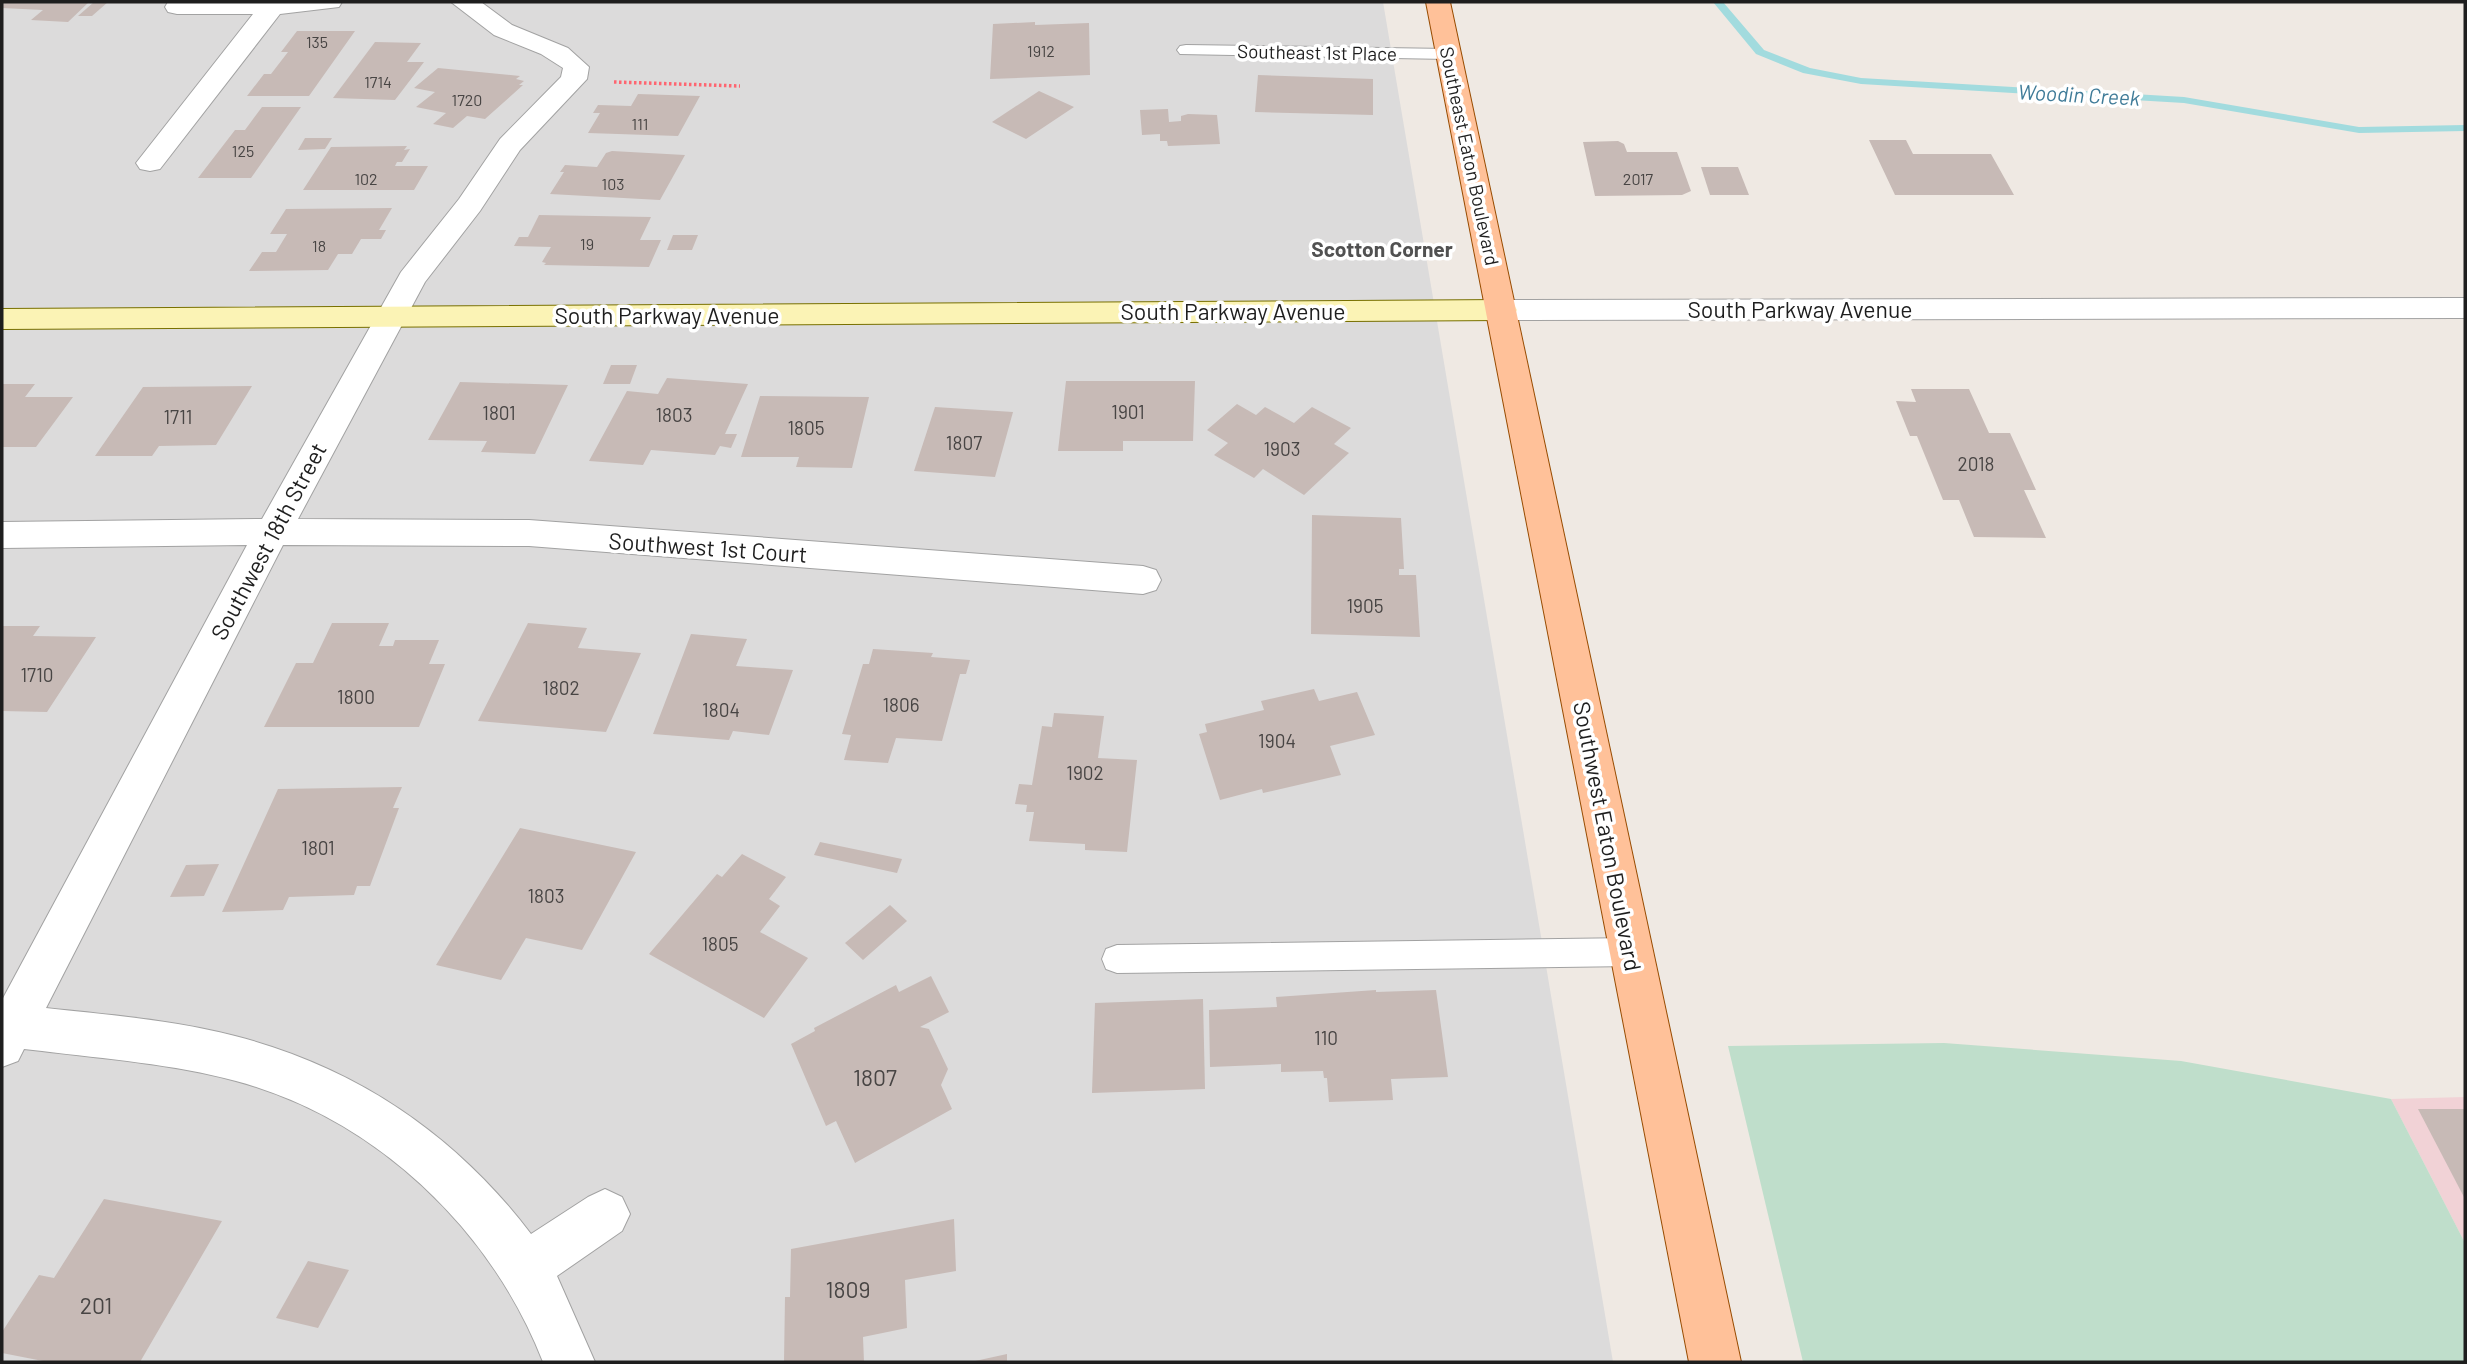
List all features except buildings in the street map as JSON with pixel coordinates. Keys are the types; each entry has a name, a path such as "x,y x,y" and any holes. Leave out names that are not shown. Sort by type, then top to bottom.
{"main road":[{"name":"Southeast Eaton Boulevard","path":"1438,2 1502,310"},
{"name":"South Parkway Avenue","path":"2,319 1502,310"},
{"name":"Southwest Eaton Boulevard","path":"1502,310 1715,1362"}],"street":[{"path":"177,8 272,7 330,2"},
{"path":"463,2 522,40 549,46 558,51 575,73"},
{"path":"150,163 272,7"},
{"name":"Southwest 18th Street","path":"5,1033 272,532 420,265 470,205 510,145 575,73"},
{"name":"South Parkway Avenue","path":"1502,310 2465,308"},
{"name":"Southwest 1st Court","path":"2,535 529,533 1143,580"},
{"path":"5,1033 194,1049 254,1064 313,1086 381,1122 459,1186 526,1267 561,1336 569,1362"},
{"path":"526,1267 605,1214"}],"lane":[{"name":"Southeast 1st Place","path":"1186,50 1448,54"},
{"path":"1117,959 1632,952"}],"path":[{"path":"575,73 740,86"}],"shaded area":[{"path":"2,2 1383,2 1613,1362 2,1362"},
{"path":"2465,1097 2465,1243 2391,1099"}],"green space":[{"path":"1944,1043 2181,1061 2391,1099 2465,1243 2465,1362 1803,1362 1728,1046"}],"waterway":[{"name":"Woodin Creek","path":"1718,2 1760,52 1807,71 1861,81 2184,100 2359,130 2465,128"}],"district":[{"name":"Scotton Corner","path":"1382,248"}]}
